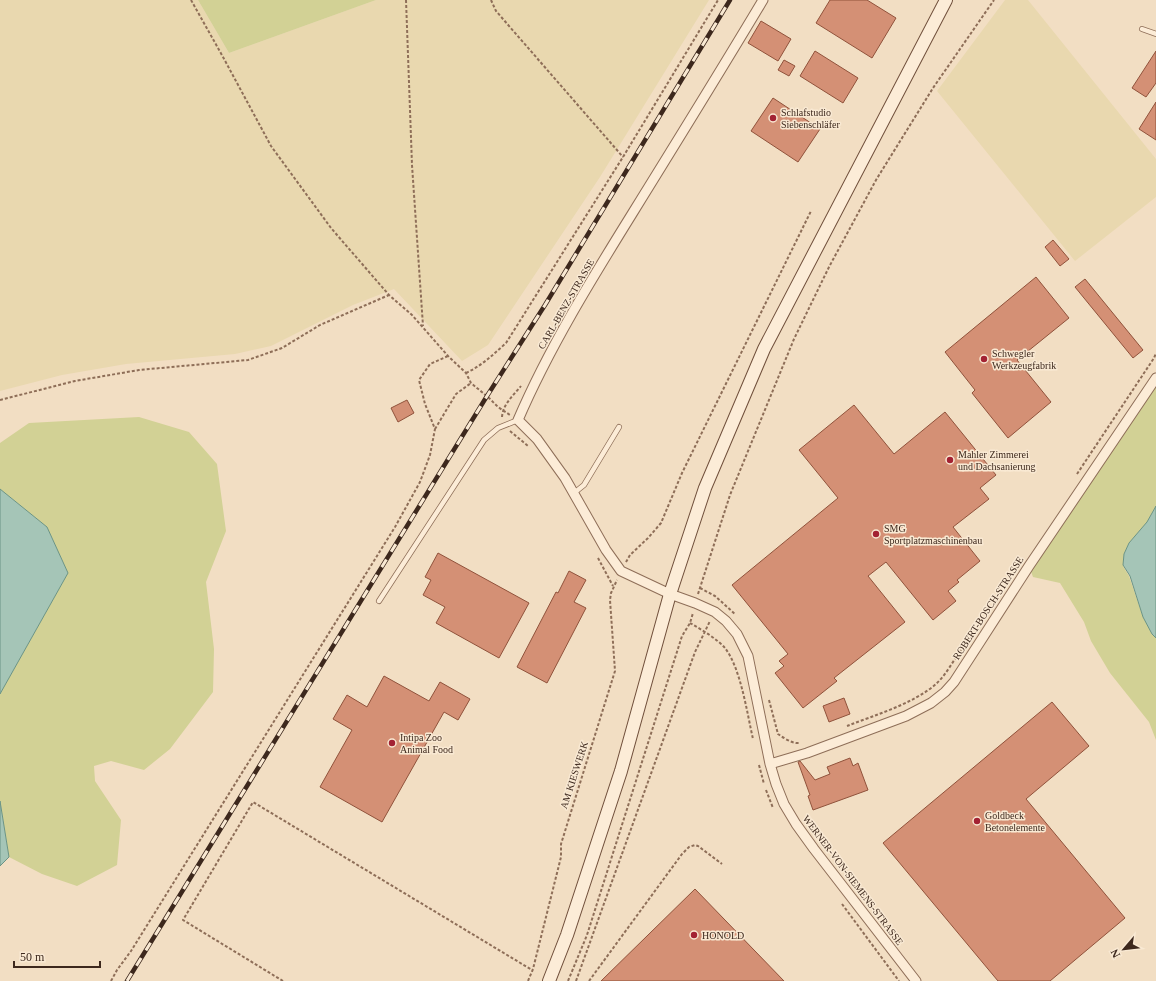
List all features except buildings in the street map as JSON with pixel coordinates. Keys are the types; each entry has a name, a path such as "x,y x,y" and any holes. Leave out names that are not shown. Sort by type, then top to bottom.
{"main road":[{"path":"550,981 567,935 621,772 670,594 705,488 764,349 946,0"}],"street":[{"name":"CARL-BENZ-STRASSE","path":"518,420 526,399 549,355 597,272 763,0"},
{"name":"ROBERT-BOSCH-STRASSE","path":"770,764 808,753 906,716 931,703 945,692 954,682 1029,566 1156,378"},
{"path":"518,420 537,439 566,478 606,550 621,571 670,594"},
{"name":"WERNER-VON-SIEMENS-STRASSE","path":"670,594 715,612 726,621 737,634 748,656 770,764 784,804 796,824 916,981"}],"lane":[{"path":"1142,29 1156,34"},
{"path":"379,601 484,440 498,428 518,420"},
{"path":"574,493 584,485 619,427"}],"path":[{"path":"191,0 224,57 271,146 331,228 389,295 412,315 448,356 466,373 471,383 503,411 502,419 505,425 532,451"},
{"path":"406,0 412,165 423,327"},
{"path":"491,0 496,11 510,28 623,157"},
{"path":"466,373 477,368 489,359 506,343 623,157 718,0"},
{"path":"568,981 587,935 682,636 690,623 730,495 794,339 829,267 876,180 933,88 994,0"},
{"name":"AM KIESWERK","path":"528,981 561,857 561,844 615,671 610,600 613,587 630,555 661,523 682,473 811,211"},
{"path":"0,400 75,381 139,370 248,360 282,348 320,326 389,295"},
{"path":"1075,478 1156,353"},
{"path":"434,429 425,404 419,380 430,364 448,356"},
{"path":"111,981 140,938 395,527 420,482 430,455 434,429 456,394 471,383"},
{"path":"597,557 613,587"},
{"path":"700,588 715,596 736,616"},
{"path":"576,981 695,652 715,612"},
{"path":"840,729 897,706 927,691 945,674 964,645"},
{"path":"768,697 778,734 797,744 805,743"},
{"path":"283,981 183,920 253,802 532,970"},
{"path":"589,981 682,854 689,847 695,845 698,846 722,864"}],"shaded area":[{"path":"0,0 198,0 229,53 376,0 709,0 600,177 488,345 462,361 394,289 353,305 271,346 235,354 126,364 62,375 0,391"},
{"path":"198,0 376,0 229,53"},
{"path":"1005,0 1028,0 1156,159 1156,197 1075,261 937,91"},
{"path":"1156,378 1156,506 1147,522 1129,543 1124,554 1123,566 1129,576 1143,617 1152,634 1156,638 1156,740 1149,722 1110,673 1091,641 1084,622 1060,583 1033,577 1029,566"},
{"path":"139,417 189,432 217,464 226,531 206,582 214,649 213,692 170,749 144,770 111,761 94,766 95,781 121,820 117,865 77,886 42,874 9,857 0,801 0,694 68,573 47,527 0,489 0,443 29,423"},
{"path":"0,489 47,527 68,573 0,694"},
{"path":"1156,506 1156,638 1152,634 1143,617 1130,576 1123,565 1124,554 1129,543 1147,522"},
{"path":"0,801 9,857 0,866"}],"railway":[{"path":"127,981 487,396 545,305 730,0"}],"place":[{"name":"Schlafstudio Siebenschläfer","path":"773,118"},
{"name":"Schwegler Werkzeugfabrik","path":"984,359"},
{"name":"Mahler Zimmerei und Dachsanierung","path":"950,460"},
{"name":"SMG Sportplatzmaschinenbau","path":"876,534"},
{"name":"Intipa Zoo Animal Food","path":"392,743"},
{"name":"Goldbeck Betonelemente","path":"977,821"},
{"name":"HONOLD","path":"694,935"}]}
